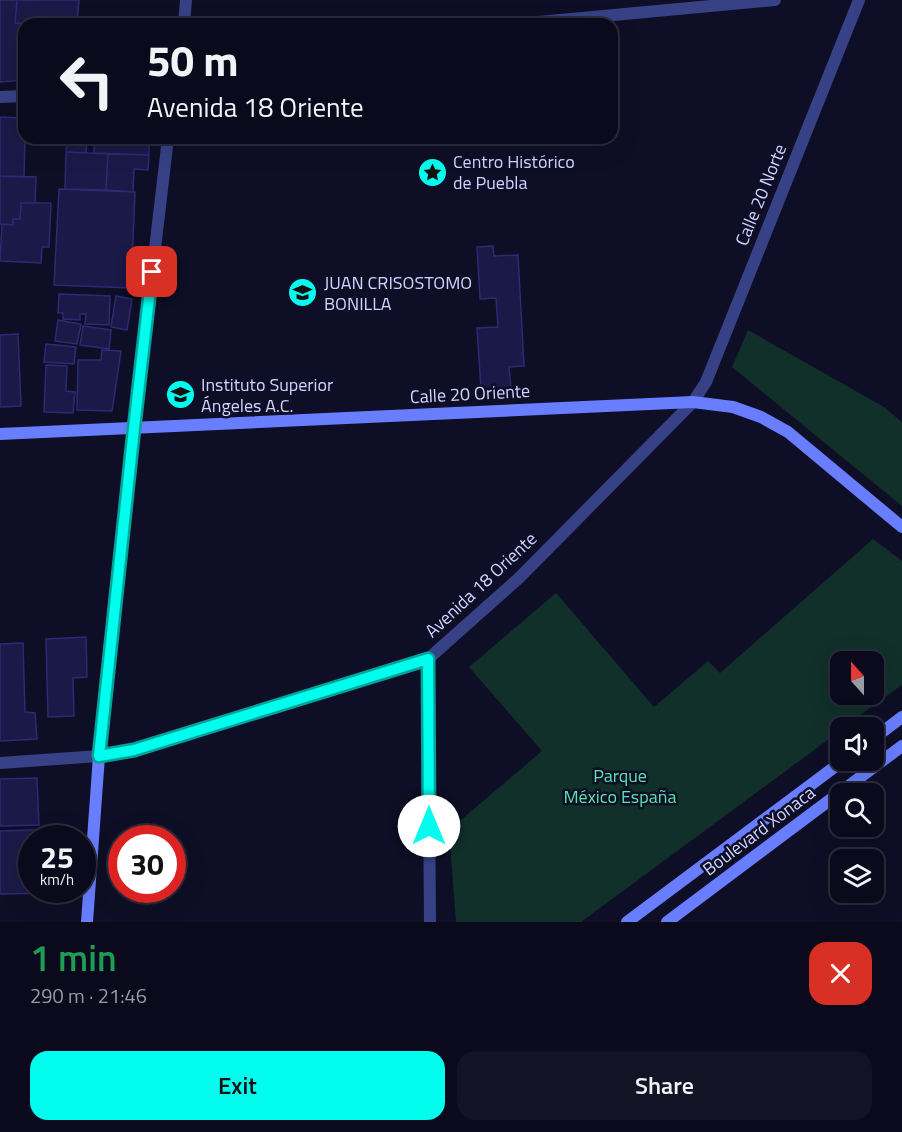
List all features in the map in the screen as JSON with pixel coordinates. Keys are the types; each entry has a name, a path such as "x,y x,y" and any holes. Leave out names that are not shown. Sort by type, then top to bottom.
{"street":[{"path":"184,18 186,0"},
{"path":"582,18 775,0"},
{"name":"Calle 20 Norte","path":"693,402 706,382 859,0"},
{"path":"0,97 18,96"},
{"path":"87,922 99,756 167,144"},
{"name":"Calle 20 Oriente","path":"0,435 693,402 733,407 761,417 788,432 902,527"},
{"name":"Avenida 18 Oriente","path":"0,764 99,756 134,750 428,659 519,578 693,402"},
{"path":"428,659 430,922"},
{"path":"884,731 902,717"},
{"name":"Boulevard Xonaca","path":"667,922 902,746"},
{"name":"Boulevard Xonaca","path":"627,922 830,770"}],"green space":[{"path":"748,330 884,407 902,422 902,506 732,367"},
{"name":"Parque México España","path":"873,539 902,561 902,685 884,698 884,651 830,651 830,705 874,705 858,717 830,717 830,738 581,922 456,922 449,830 542,751 469,667 556,593 654,707 708,661 720,673"}],"building":[{"path":"0,0 17,0 15,23 18,23 18,80 0,82"},
{"path":"17,0 79,0 78,18 18,18 18,23 15,23"},
{"path":"0,117 18,118 18,144 25,144 24,177 0,176"},
{"path":"67,144 87,144 86,153 66,152"},
{"path":"94,144 149,144 149,155 94,153"},
{"path":"66,152 108,154 106,190 65,189"},
{"path":"108,154 149,155 148,170 134,169 133,192 106,190"},
{"path":"0,176 36,177 35,203 21,203 20,219 13,219 13,225 0,224"},
{"path":"59,189 135,192 131,288 54,285"},
{"path":"21,203 51,203 49,247 42,247 41,263 0,261 2,224 13,225 13,219 20,219"},
{"path":"493,246 494,256 518,255 524,366 509,367 511,388 481,389 477,328 498,327 496,298 480,299 477,247"},
{"path":"59,294 110,296 109,325 85,324 86,314 80,314 80,320 63,319 63,313 58,313"},
{"path":"116,296 132,299 127,330 111,327"},
{"path":"58,320 81,324 77,344 55,341"},
{"path":"83,326 111,330 109,349 80,345"},
{"path":"18,334 21,406 0,407 0,335"},
{"path":"46,344 76,347 74,364 44,362"},
{"path":"102,350 121,351 112,411 77,410 78,360 101,360"},
{"path":"46,365 67,366 66,391 75,392 73,413 44,412"},
{"path":"86,637 87,677 73,678 74,716 48,717 46,639"},
{"path":"23,643 25,712 35,713 37,739 0,741 0,644"},
{"path":"37,778 39,825 0,826 0,779"},
{"path":"18,830 18,894 0,894 0,831"}],"place":[{"name":"Centro Histórico de Puebla","path":"432,172"},
{"name":"JUAN CRISOSTOMO BONILLA","path":"303,293"},
{"name":"Instituto Superior Ángeles A.C.","path":"180,395"}],"route":[{"path":"152,272 99,756 134,750 428,659 429,826"}]}
